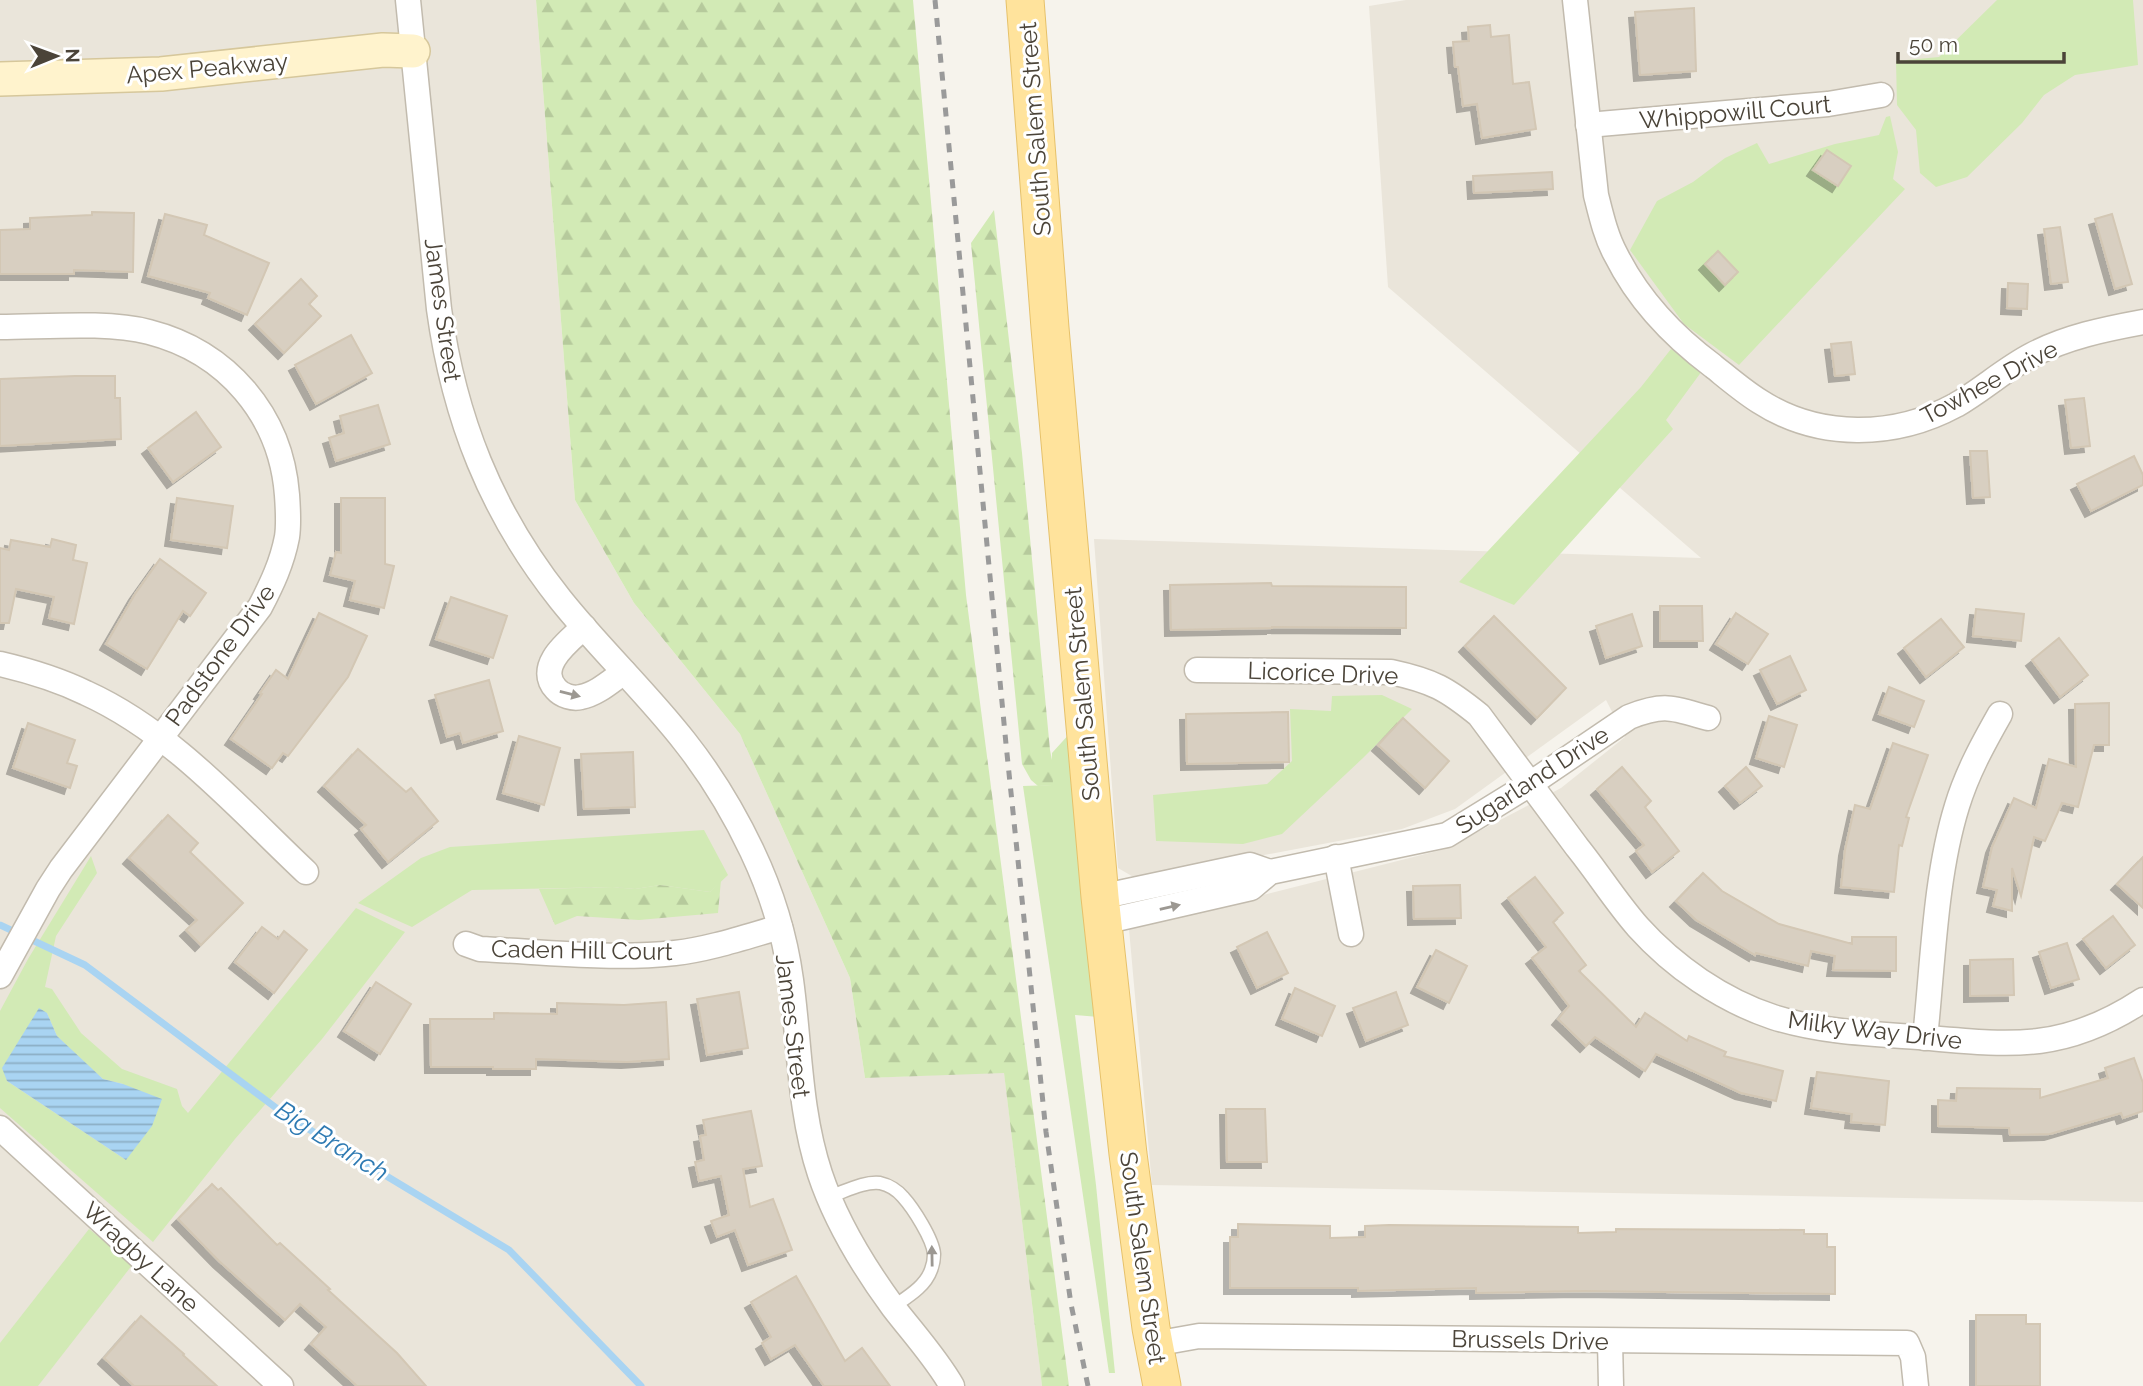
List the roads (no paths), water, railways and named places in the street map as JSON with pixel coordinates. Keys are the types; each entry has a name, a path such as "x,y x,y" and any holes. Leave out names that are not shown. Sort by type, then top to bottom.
{"main road":[{"name":"South Salem Street","path":"1025,0 1051,342 1102,909 1128,1154 1162,1386"},
{"name":"Apex Peakway","path":"0,79 161,74 383,50 413,51"}],"street":[{"name":"James Street","path":"408,0 444,346 454,391 477,459 499,508 540,573 685,741 718,789 752,852 780,927 791,978 804,1109 828,1197 854,1248 893,1307 952,1386"},
{"name":"Towhee Drive","path":"1575,0 1596,195 1615,255 1635,288 1658,316 1702,358 1760,402 1820,427 1852,431 1901,426 1957,404 2031,356 2063,342 2115,327 2143,323"},
{"name":"Whippowill Court","path":"1588,125 1828,104 1881,95"},
{"name":"Padstone Drive","path":"0,327 121,327 149,332 197,351 236,381 265,418 283,462 288,513 282,559 260,607 61,869 0,976"},
{"path":"584,627 557,652 550,666 555,688 563,695 582,697 624,672"},
{"path":"0,664 60,681 113,706 160,738 197,768 306,872"},
{"name":"Licorice Drive","path":"1197,670 1378,671 1423,679 1451,693 1479,715 1530,784"},
{"name":"Sugarland Drive","path":"1102,909 1250,865 1270,872 1447,835 1530,784 1629,717 1646,710 1665,707 1708,718"},
{"path":"1925,1038 1943,861 1958,804 1974,761 2000,714"},
{"name":"Milky Way Drive","path":"1530,784 1639,928 1675,962 1705,985 1735,1002 1774,1017 1861,1033 1993,1044 2033,1043 2084,1031 2110,1020 2143,1000"},
{"path":"1336,857 1350,934"},
{"name":"Caden Hill Court","path":"466,944 490,950 643,956 712,946 780,927"},
{"name":"Wragby Lane","path":"0,1128 281,1386"},
{"name":"Brussels Drive","path":"1154,1344 1199,1336 1907,1343 1913,1357 1916,1386"},
{"path":"1610,1341 1611,1386"}],"lane":[{"path":"828,1197 869,1184 880,1183 893,1188 903,1197 930,1240 934,1254 927,1279 893,1307"}],"water":[{"path":"39,1008 47,1013 57,1036 103,1079 162,1099 152,1126 126,1160 7,1081 2,1068"}],"waterway":[{"name":"Big Branch","path":"0,925 85,965 287,1116 509,1250 641,1386"}],"railway":[{"path":"935,0 1046,1132 1071,1304 1088,1386"}]}
